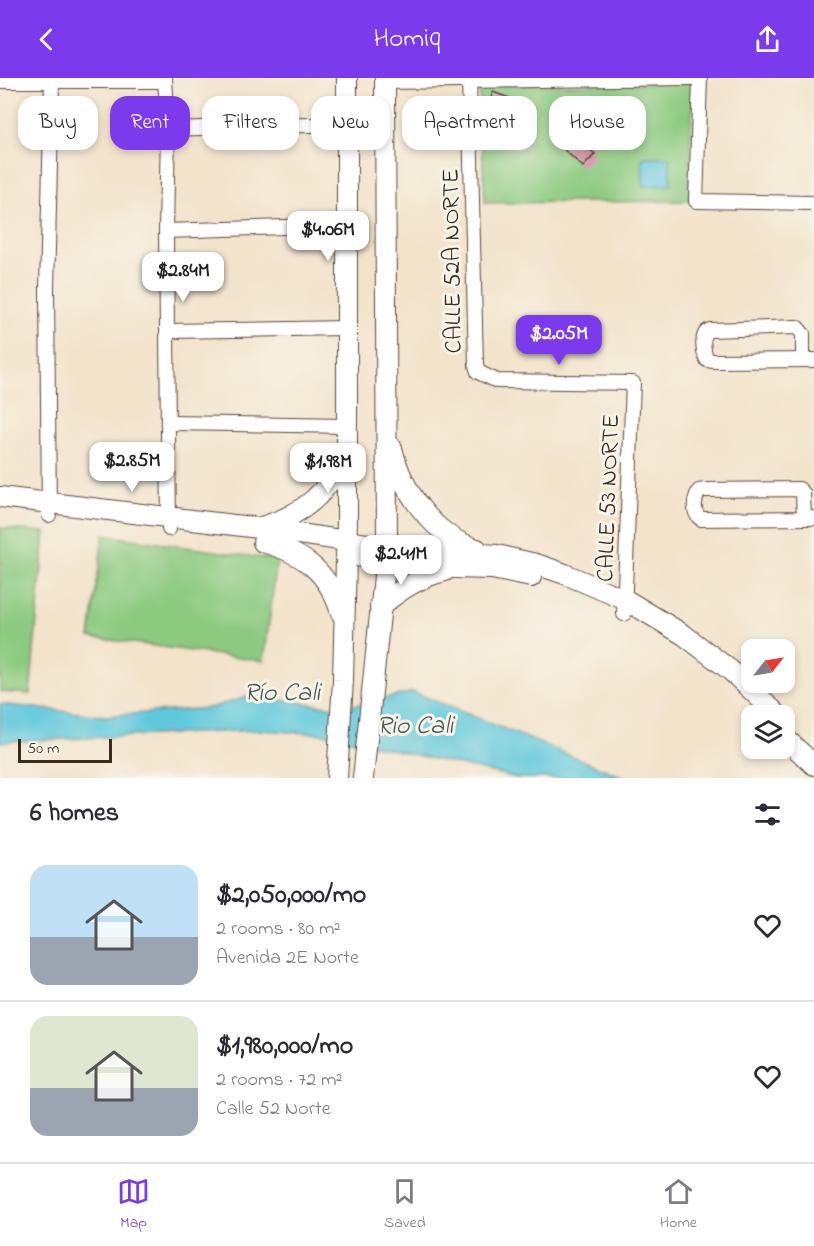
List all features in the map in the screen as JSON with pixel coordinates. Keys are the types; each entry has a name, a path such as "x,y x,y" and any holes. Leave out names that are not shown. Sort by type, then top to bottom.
{"main road":[{"path":"347,78 347,96"},
{"path":"364,771 386,522 385,80"},
{"path":"338,770 347,519 347,150"},
{"path":"387,408 394,457 404,480 416,502 450,537 469,547 565,574 625,607 684,635 730,670 767,705"},
{"path":"261,535 315,500 334,475 346,447"},
{"path":"0,497 49,508 261,535 453,568 492,569 521,574 625,607 720,677 750,705"},
{"path":"0,510 49,508"},
{"path":"347,519 351,525 362,532 376,530 386,522"},
{"path":"261,535 305,559 322,574 341,611 344,631"},
{"path":"383,556 497,555"},
{"path":"379,616 393,596 414,582 453,568"},
{"path":"795,731 814,748"},
{"path":"795,747 814,765"}],"street":[{"path":"385,80 692,78"},
{"path":"700,78 696,201 814,203"},
{"path":"49,508 47,289 52,80"},
{"path":"0,81 165,80 166,96"},
{"name":"CALLE 52A NORTE","path":"469,80 478,372 497,381 633,383"},
{"path":"190,128 311,125"},
{"path":"168,150 166,231 169,523"},
{"path":"166,231 347,225"},
{"path":"797,327 803,334 808,359 707,360 703,337 711,330 797,327"},
{"path":"167,331 346,328"},
{"name":"CALLE 53 NORTE","path":"625,607 633,383"},
{"path":"168,423 347,426"},
{"path":"799,489 803,493 809,518 701,519 695,511 696,495 699,491 705,490 799,489"}],"green space":[{"path":"693,83 689,201 485,203 482,150 537,150 537,96 480,96 479,86"},
{"path":"0,528 45,532 30,694 0,692"},
{"path":"103,535 277,560 264,661 90,637"}],"water":[{"path":"646,157 670,159 671,185 645,186 642,159"},
{"name":"Rio Cali","path":"413,692 626,778 517,778 325,734 261,730 0,742 0,704 105,716 209,708 251,696 342,708"}],"building":[{"path":"493,92 504,96 492,96"},
{"path":"565,150 590,150 595,154 583,167"}],"water label":[{"name":"Río Cali","path":"282,691"}]}
